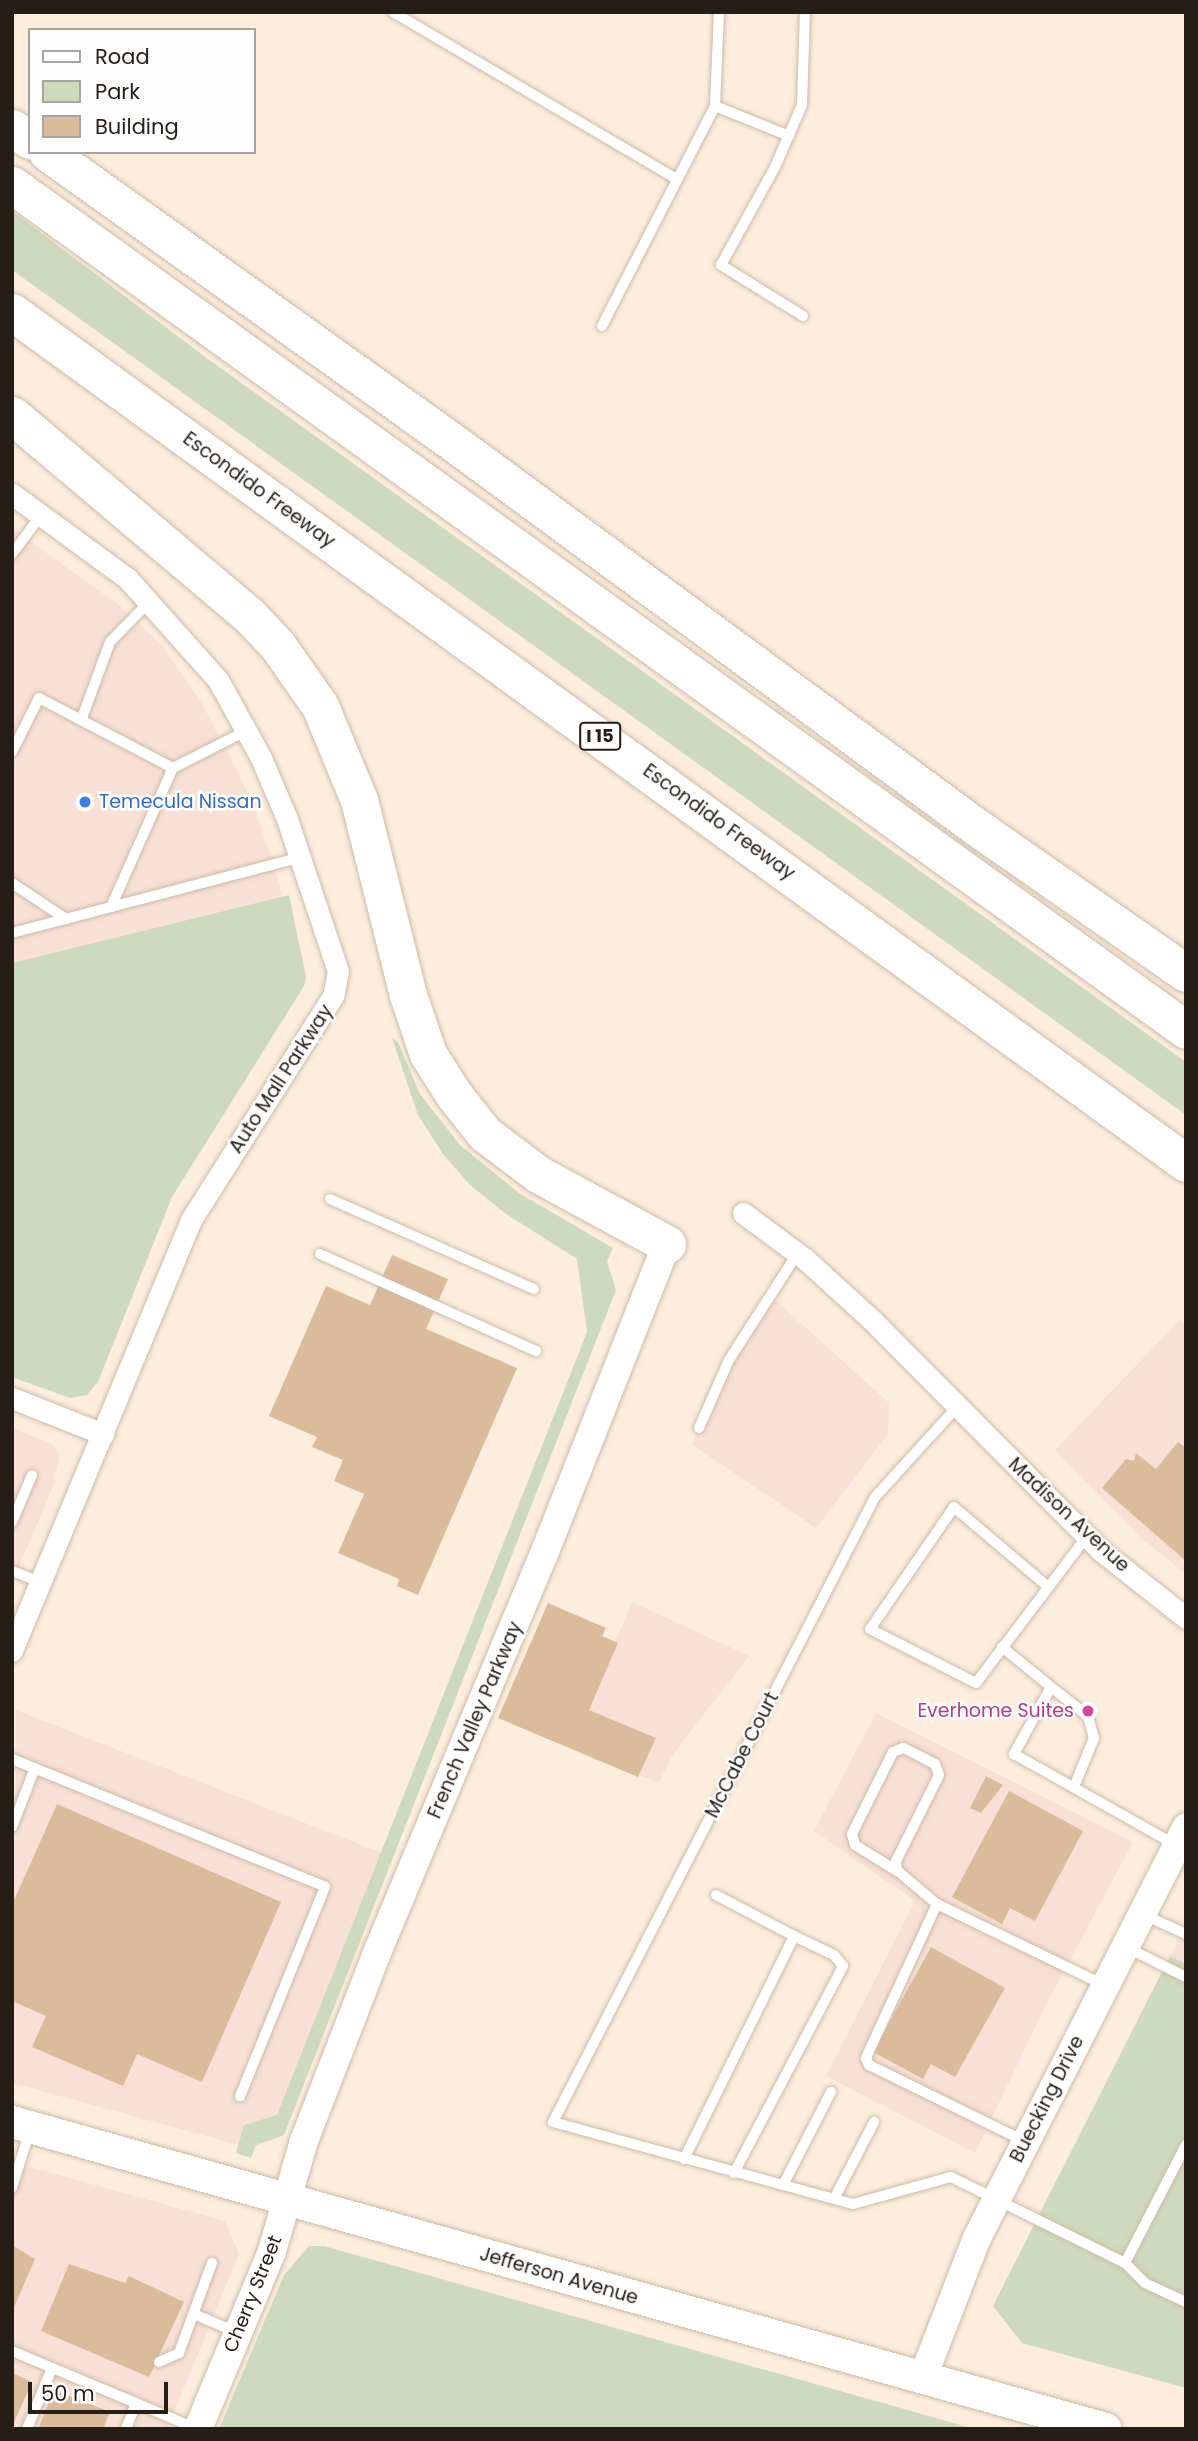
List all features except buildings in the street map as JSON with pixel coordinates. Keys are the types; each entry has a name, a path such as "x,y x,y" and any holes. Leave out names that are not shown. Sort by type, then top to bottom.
{"highway":[{"path":"12,128 28,139"},
{"path":"50,154 458,446 975,826 1186,973"},
{"path":"12,185 1186,1030"},
{"name":"Escondido Freeway","path":"12,312 1186,1163"},
{"path":"12,415 249,615 278,646 320,706 359,800 408,995 428,1054 453,1095 485,1134 538,1174 667,1244"}],"main road":[{"name":"French Valley Parkway","path":"290,2198 304,2141 379,1948 544,1554 667,1244"},
{"name":"Buecking Drive","path":"923,2377 996,2201 1123,1945 1181,1836"},
{"name":"Jefferson Avenue","path":"22,2125 1106,2429"},
{"name":"Cherry Street","path":"197,2429 238,2333 290,2198"}],"street":[{"name":"Auto Mall Parkway","path":"12,494 128,579 218,680 246,731 302,857 338,971 333,996 191,1220 12,1651"},
{"name":"Madison Avenue","path":"743,1213 797,1254 871,1319 1087,1536 1186,1618"},
{"path":"12,1398 103,1434"}],"lane":[{"path":"393,12 676,179"},
{"path":"602,326 715,106 719,12"},
{"path":"803,316 721,265 789,136 802,105 805,12"},
{"path":"715,106 789,136"},
{"path":"12,554 41,515"},
{"path":"82,718 110,642 149,602"},
{"path":"12,752 39,698 82,718 173,768"},
{"path":"111,907 173,768 246,731"},
{"path":"12,933 302,857"},
{"path":"12,883 66,919"},
{"path":"330,1199 534,1289"},
{"path":"320,1254 536,1351"},
{"path":"699,1428 729,1360 797,1254"},
{"name":"McCabe Court","path":"684,2159 553,2122 875,1497 957,1407"},
{"path":"12,1522 32,1475"},
{"path":"1047,1586 954,1507 870,1629 976,1683 1087,1536"},
{"path":"12,1571 41,1582"},
{"path":"1002,1647 1088,1716 1094,1738 1074,1787"},
{"path":"1051,1687 1014,1754 1074,1787 1181,1836"},
{"path":"897,1871 896,1861 939,1775 935,1764 903,1748 892,1752 852,1839 937,1904 1104,1985"},
{"path":"12,1759 325,1887 240,2096"},
{"path":"12,1827 35,1768"},
{"path":"716,1895 834,1955 843,1966 734,2172"},
{"path":"937,1904 866,2057 869,2065 1026,2142"},
{"path":"1140,1913 1186,1934"},
{"path":"794,1936 684,2159 853,2204 951,2177 1125,2263 1145,2283 1186,2302"},
{"path":"1123,1945 1186,1977"},
{"path":"783,2185 831,2092"},
{"path":"834,2199 874,2122"},
{"path":"12,2188 22,2125"},
{"path":"1125,2263 1186,2146"},
{"path":"159,2362 179,2353 212,2263"},
{"path":"194,2314 238,2333"},
{"path":"12,2351 197,2429"},
{"path":"27,2429 52,2368"},
{"path":"126,2429 136,2403"}],"shaded area":[{"path":"12,528 119,605 163,646 201,702 237,770 257,815 283,896 12,963"},
{"path":"772,1297 889,1403 888,1434 816,1528 692,1445 713,1391"},
{"path":"1179,1321 1186,1325 1186,1574 1142,1539 1055,1450"},
{"path":"12,1428 52,1444 60,1455 54,1484 12,1583"},
{"path":"632,1602 749,1656 671,1757 659,1783 571,1747"},
{"path":"16,1710 382,1853 277,2115 244,2125 239,2145 12,2083"},
{"path":"876,1713 1133,1842 1044,2009 975,2153 826,2076 915,1901 814,1831"},
{"path":"1186,1925 1186,1964 1170,1956"},
{"path":"12,2162 225,2221 239,2254 167,2429 12,2429"}],"green space":[{"path":"12,211 204,356 1186,1062 1186,1115 12,270"},
{"path":"289,895 306,977 304,986 172,1197 98,1382 87,1395 70,1398 12,1377 12,963"},
{"path":"392,1038 398,1042 420,1094 460,1145 519,1193 613,1248 607,1261 616,1290 284,2135 256,2145 251,2158 236,2153 244,2125 277,2115 587,1332 577,1259 506,1214 470,1185 443,1154 418,1115"},
{"path":"1170,1956 1186,1964 1186,2388 1022,2343 993,2306"},
{"path":"309,2246 324,2246 975,2429 219,2429 284,2275"}],"place":[{"name":"Temecula Nissan","path":"85,802"},
{"name":"Everhome Suites","path":"1088,1711"}]}
